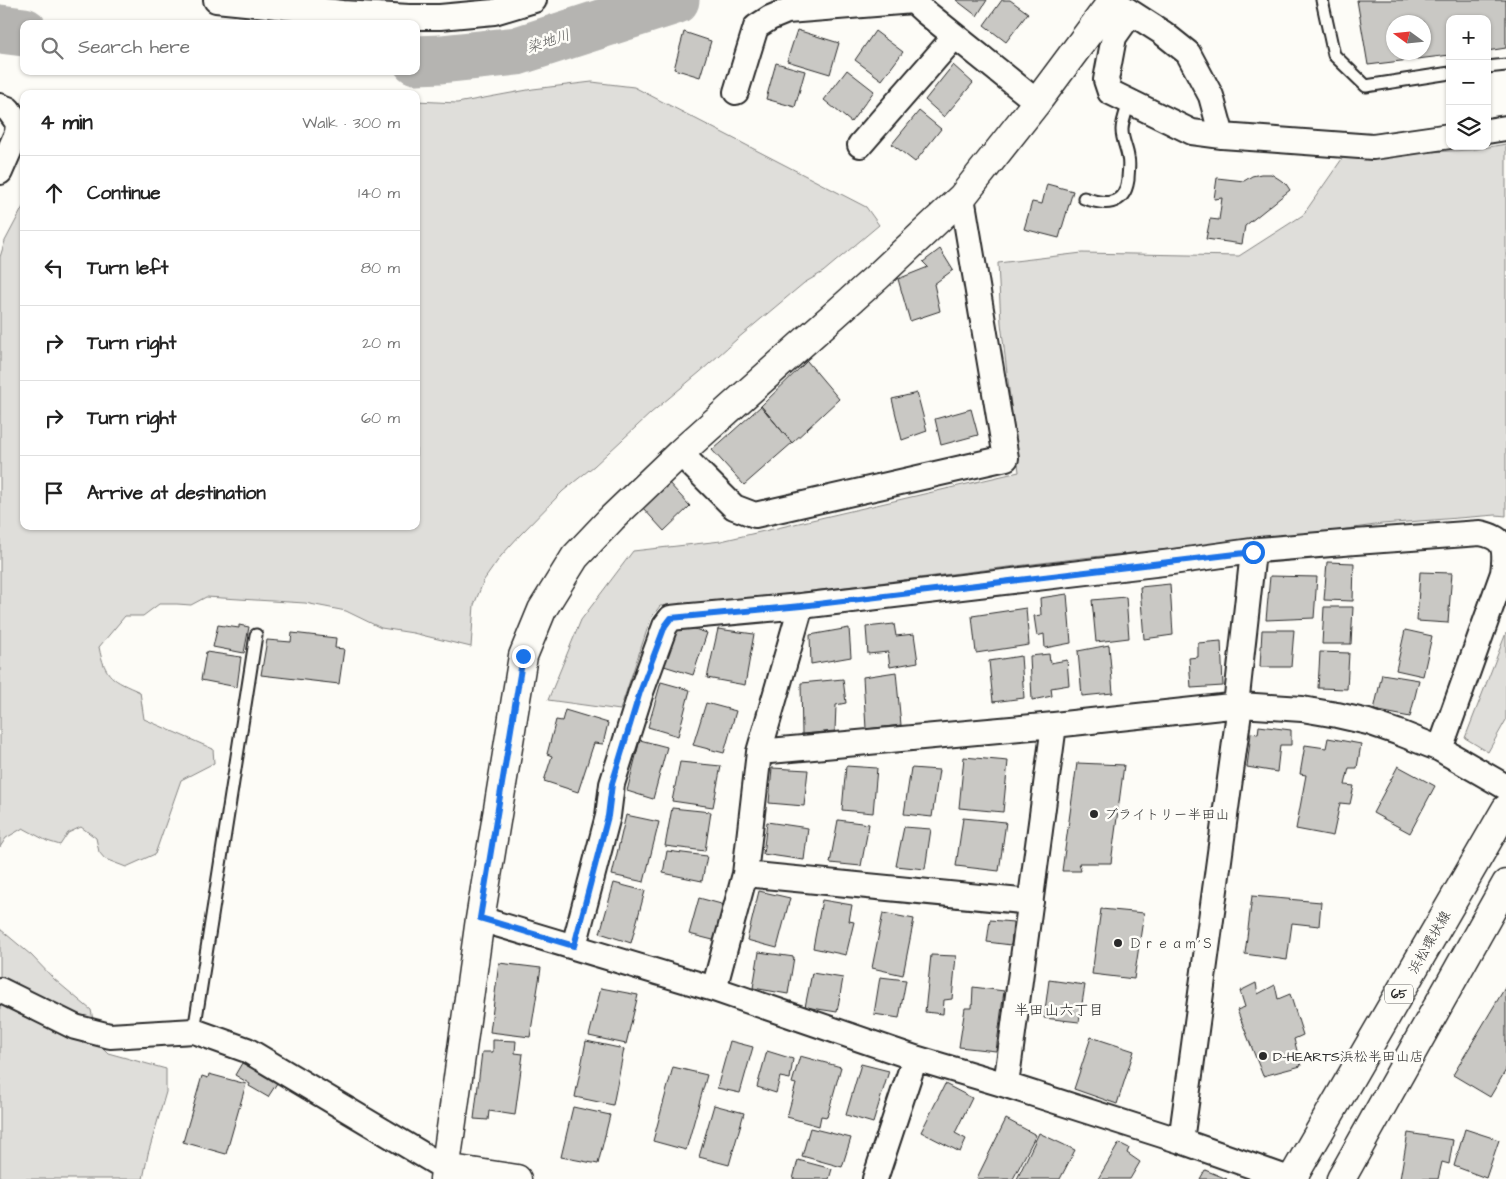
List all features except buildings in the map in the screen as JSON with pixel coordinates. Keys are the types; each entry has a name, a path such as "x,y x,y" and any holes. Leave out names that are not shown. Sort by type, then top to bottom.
{"street":[{"path":"216,0 342,6 409,17 440,17 494,12 521,2"},
{"path":"736,92 756,27 770,18 787,11 913,1 1037,102"},
{"path":"1119,5 1106,80 1110,92 1130,100 1165,120 1192,132 1222,136 1373,147 1446,137"},
{"path":"445,1174 480,918 523,656 542,610 575,557 612,518 680,453 877,277 962,197 1037,102 1119,5"},
{"path":"1119,5 1163,33 1188,53 1211,96 1222,136"},
{"path":"860,145 955,36"},
{"path":"0,106 8,109 18,123 17,133 0,172"},
{"path":"1491,130 1506,128"},
{"path":"680,453 734,507 755,515 1006,458 962,197"},
{"path":"574,946 608,816 612,784 640,692 665,626 671,618 801,606 1253,552 1480,533 1490,535 1500,541 1505,550 1503,573 1440,749"},
{"path":"1181,1141 1238,705 1253,552"},
{"path":"714,989 744,874 759,752 801,606"},
{"path":"759,752 1054,725 1238,705 1302,710 1368,722 1440,749 1506,787"},
{"path":"1006,1085 1054,725"},
{"name":"浜松環状線","path":"1290,1179 1506,809"},
{"path":"744,874 1031,902"},
{"path":"1341,1179 1506,884"},
{"path":"480,918 714,989 915,1058 1181,1141 1290,1179"},
{"path":"0,990 75,1027 110,1036 194,1031 247,1050 445,1174 517,1179"},
{"path":"875,1179 915,1058"}],"lane":[{"path":"1322,0 1334,55 1366,86 1446,74"},
{"path":"1491,66 1506,64"},
{"path":"1084,198 1110,202 1121,198 1126,189 1129,169 1122,128 1130,100"},
{"path":"194,1031 256,635"}],"shaded area":[{"path":"592,82 634,87 866,207 879,225 823,272 804,283 651,413 594,466 563,491 520,535 501,556 484,580 474,605 471,647 413,633 381,628 346,611 305,603 206,597 191,605 159,604 143,616 125,616 99,647 107,672 117,681 140,692 144,719 213,749 214,763 181,780 155,854 126,867 105,859 99,852 96,838 81,827 68,833 60,845 47,841 23,828 6,838 0,847 0,257 5,241 20,213 20,530 420,530 420,101 457,103 533,89"},
{"path":"1506,144 1506,516 1496,515 1382,524 1305,535 1082,558 747,599 660,606 651,618 620,710 548,700 581,620 633,551 721,541 1019,472 1001,323 998,263 1082,253 1239,256 1303,215 1344,156 1491,150 1491,147"},
{"path":"1506,633 1506,720 1488,752 1465,738"},
{"path":"0,929 91,1010 98,1043 108,1053 166,1069 166,1092 148,1154 143,1179 0,1179"}],"waterway":[{"name":"染地川","path":"420,60 517,51 675,0"},
{"name":"染地川","path":"0,29 20,32"}],"place":[{"name":"ブライトリー半田山","path":"1094,814"},
{"name":"Ｄｒｅａｍ’Ｓ","path":"1118,943"},
{"name":"D-HEARTS浜松半田山店","path":"1263,1056"}],"district":[{"name":"半田山六丁目","path":"1059,1010"}],"route":[{"path":"523,656 480,918 574,946 608,816 612,784 640,692 665,626 671,618 801,606 1253,552"}]}
